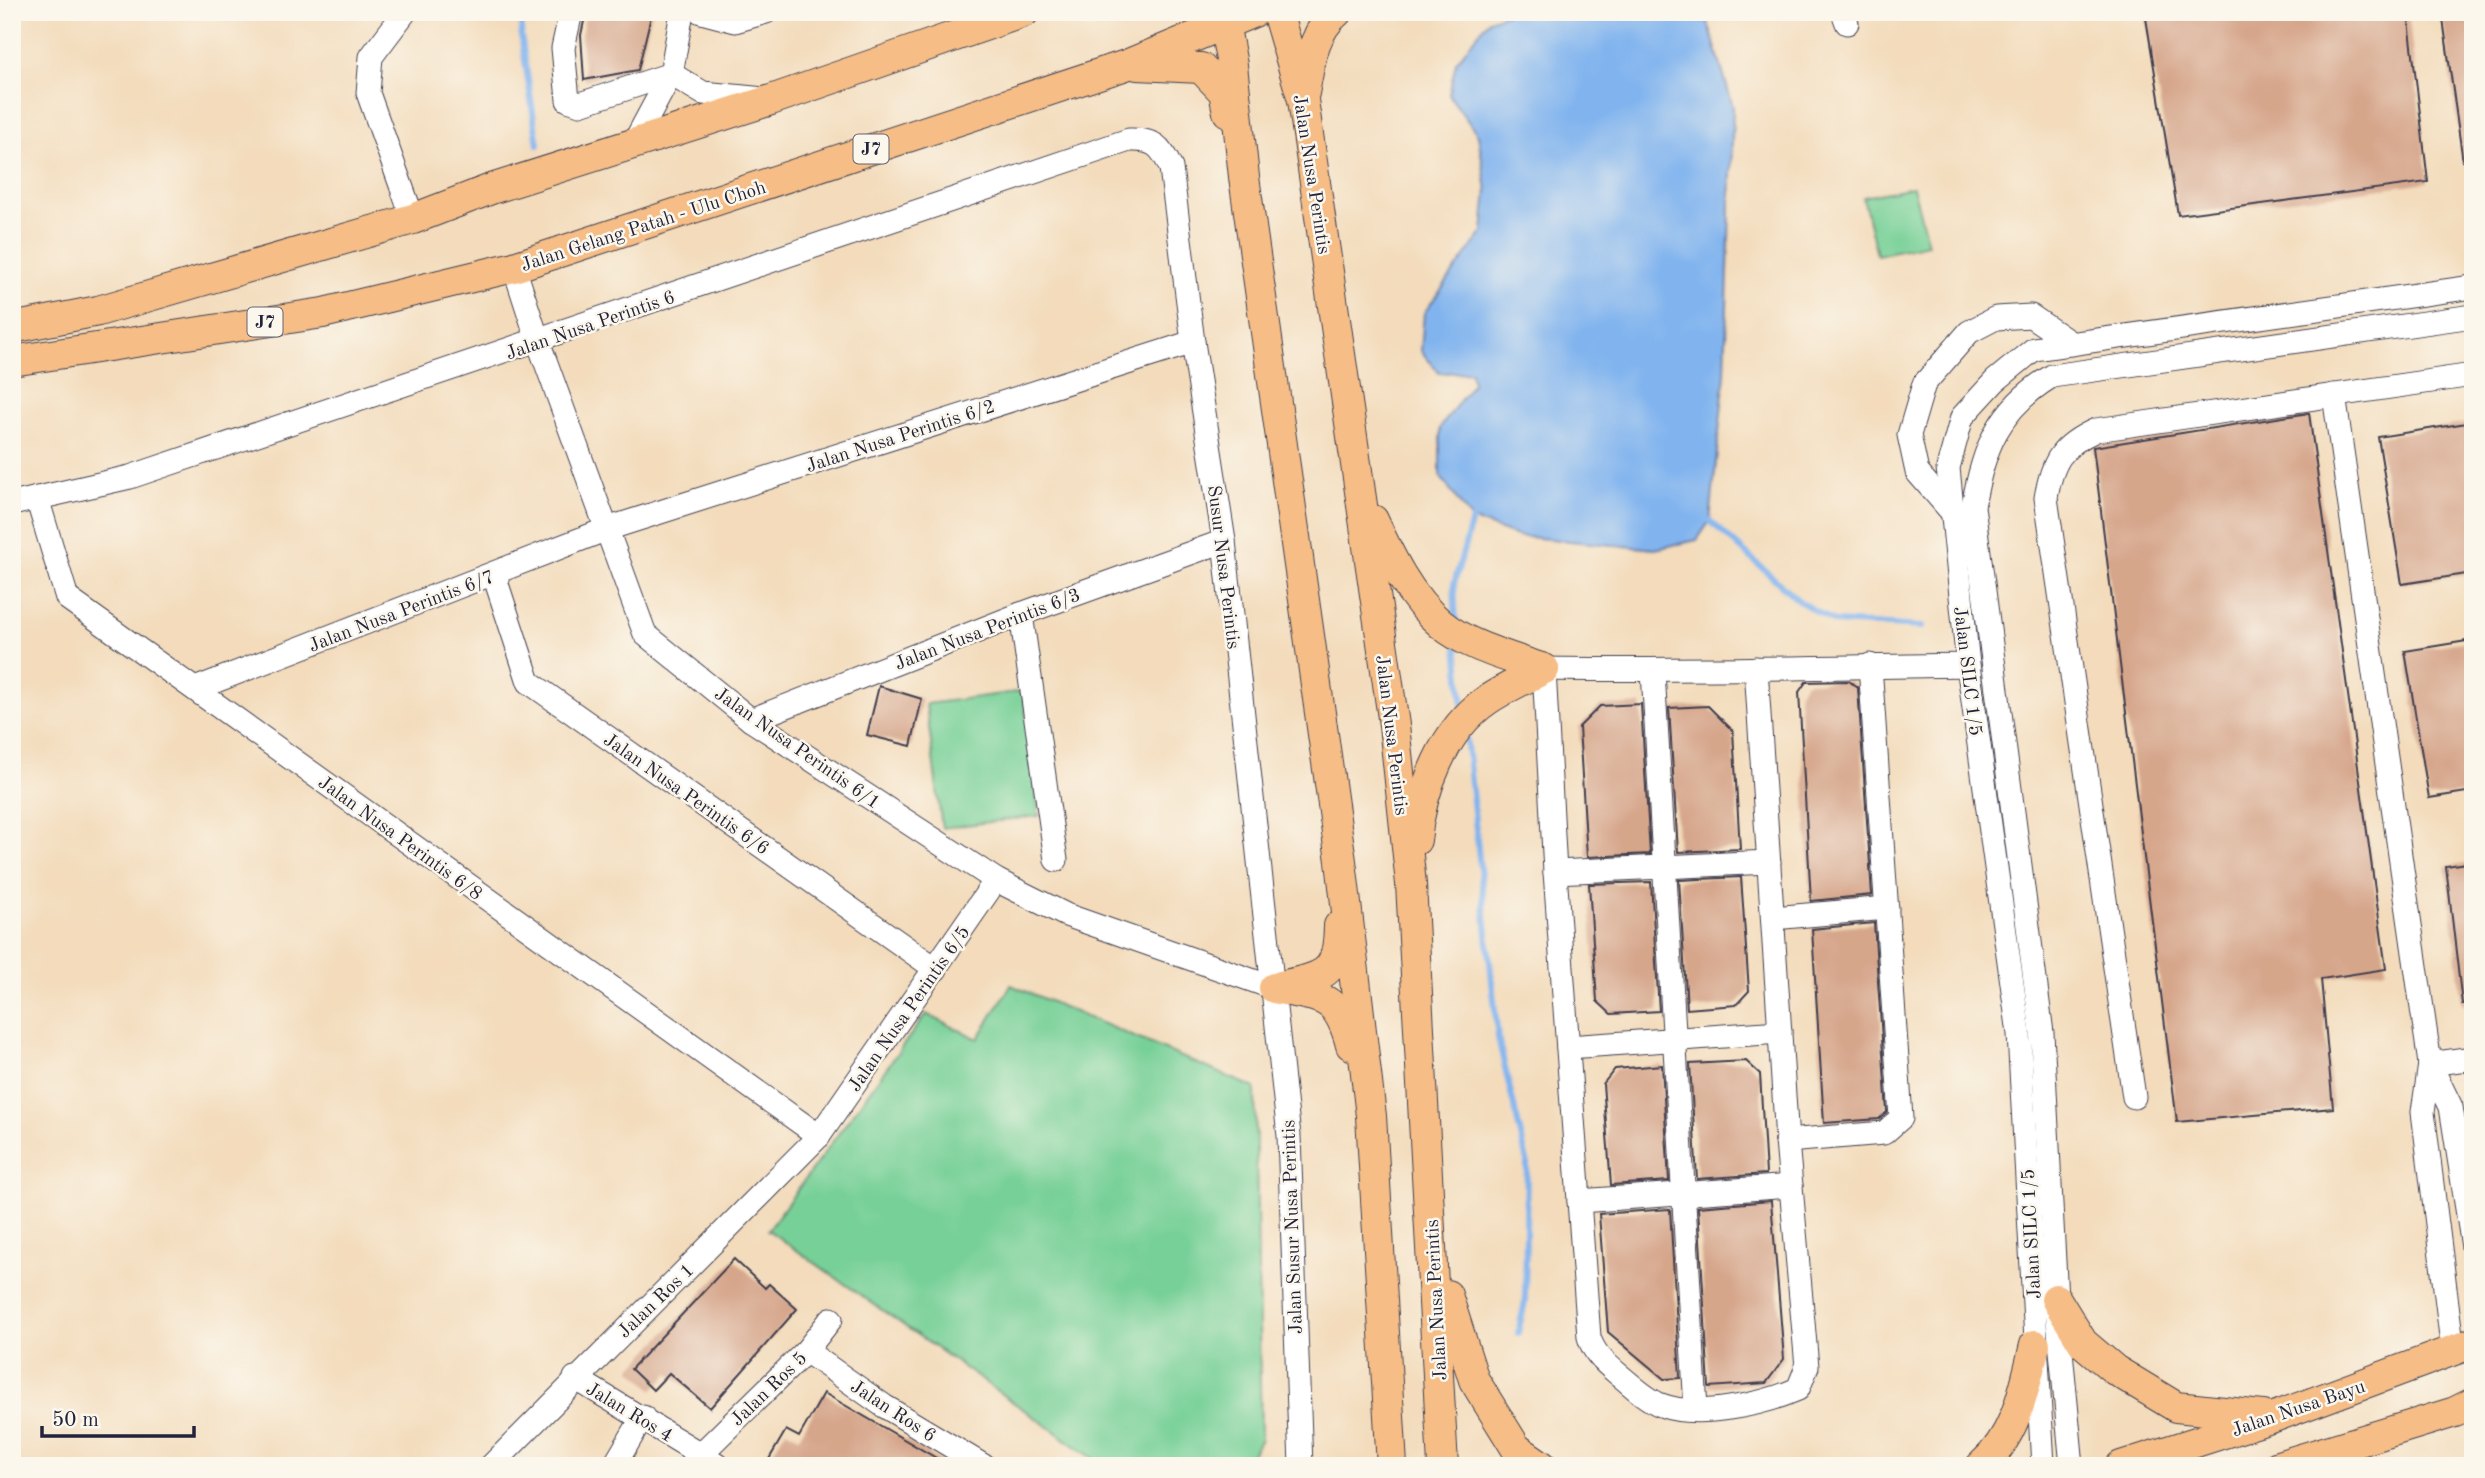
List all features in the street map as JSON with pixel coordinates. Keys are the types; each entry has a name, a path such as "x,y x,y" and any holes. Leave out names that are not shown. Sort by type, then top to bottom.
{"main road":[{"path":"12,328 98,312 413,219 491,189 771,100 1024,12"},
{"name":"Jalan Gelang Patah - Ulu Choh","path":"12,361 323,313 514,267 1126,65 1223,18 1254,12"},
{"name":"Jalan Nusa Perintis","path":"1277,12 1303,100 1394,725 1412,884 1443,1466"},
{"path":"1303,100 1312,47 1326,21 1337,12"},
{"path":"1223,18 1340,861 1371,1116 1392,1466"},
{"path":"1126,65 1171,64 1201,68 1212,77 1224,92 1244,177"},
{"path":"1360,492 1398,572 1441,624 1477,645 1544,669"},
{"path":"1412,884 1418,814 1439,757 1460,727 1486,701 1544,669"},
{"path":"1274,988 1324,973 1338,954 1340,861"},
{"path":"1274,988 1313,996 1331,1003 1344,1018 1371,1116"},
{"path":"1428,1173 1449,1308 1474,1380 1516,1448 1542,1466"},
{"path":"2056,1299 2083,1343 2115,1370 2176,1407 2274,1417"},
{"path":"1981,1466 1996,1453 2017,1417 2035,1345"},
{"name":"Jalan Nusa Bayu","path":"2121,1466 2274,1417 2463,1348"},
{"path":"2278,1466 2455,1412 2473,1403"}],"street":[{"path":"405,12 371,57 367,83 368,93 413,219"},
{"path":"571,12 563,48 568,100 580,104 671,74 703,93 771,100"},
{"path":"633,145 671,74 682,12"},
{"path":"701,12 735,21 766,12"},
{"name":"Jalan Nusa Perintis 6","path":"12,504 130,477 1129,140 1149,139 1162,148"},
{"name":"Susur Nusa Perintis","path":"1162,148 1171,168 1192,341 1224,541 1274,988"},
{"name":"Jalan Nusa Perintis 6/1","path":"514,267 538,341 645,634 751,720 996,880 1066,915 1274,988"},
{"name":"Jalan SILC 1/5","path":"2043,1466 2019,1034 1968,665 1950,510 1948,468 1962,417 1995,381 2034,349 2473,287"},
{"path":"1950,510 1917,472 1909,435 1924,383 1969,332 1996,318 2031,316 2072,344"},
{"name":"Jalan SILC 1/5","path":"2072,1466 2056,1299 2042,1033 1973,507 1980,465 1999,424 2028,390 2052,376 2473,316"},
{"name":"Jalan Nusa Perintis 6/2","path":"607,529 1192,341"},
{"path":"2134,1097 2046,498 2049,478 2059,456 2075,440 2096,430 2473,375"},
{"path":"2334,395 2431,1064 2451,1107 2473,1247"},
{"name":"Jalan Nusa Perintis 6/8","path":"37,498 67,598 819,1136"},
{"name":"Jalan Nusa Perintis 6/7","path":"195,689 607,529"},
{"name":"Jalan Nusa Perintis 6/3","path":"751,720 1021,614 1224,541"},
{"name":"Jalan Nusa Perintis 6/6","path":"494,575 529,682 936,969"},
{"path":"1021,614 1056,860"},
{"path":"1756,668 1787,1141 1807,1367 1797,1389 1771,1401 1674,1409 1646,1397 1592,1348 1555,872 1544,669 1653,671 1756,668 1870,665 1968,665"},
{"path":"1787,1141 1884,1133 1901,1118 1870,665"},
{"path":"1653,671 1696,1409"},
{"path":"1555,872 1769,862"},
{"name":"Jalan Nusa Perintis 6/5","path":"819,1136 996,880"},
{"path":"1773,918 1887,908"},
{"name":"Jalan Susur Nusa Perintis","path":"1274,988 1289,1136 1301,1466"},
{"path":"1568,1047 1780,1032"},
{"path":"2431,1064 2473,1058"},
{"path":"2431,1064 2423,1112 2432,1188 2463,1348"},
{"name":"Jalan Ros 1","path":"491,1466 575,1378 819,1136"},
{"path":"2432,1188 2463,1182"},
{"path":"1579,1201 1791,1186"},
{"name":"Jalan Ros 5","path":"710,1460 831,1319"},
{"name":"Jalan Ros 6","path":"806,1351 884,1406 984,1466"},
{"name":"Jalan Ros 4","path":"575,1378 710,1460"},
{"path":"614,1466 643,1417"}],"green space":[{"path":"1913,187 1928,244 1877,255 1863,197"},
{"path":"1023,691 1039,816 942,828 926,704"},
{"path":"1011,985 1255,1088 1261,1439 1245,1466 1104,1466 768,1230 926,1014 978,1039"}],"water":[{"path":"1510,12 1705,12 1733,107 1725,374 1710,521 1697,540 1655,549 1517,536 1472,520 1440,476 1440,428 1473,383 1471,372 1439,373 1421,351 1424,313 1483,232 1487,190 1478,135 1449,95 1456,62 1489,20"}],"building":[{"path":"586,12 652,12 638,70 584,80 581,35"},
{"path":"2145,12 2408,12 2428,182 2178,215"},
{"path":"2442,12 2473,12 2473,162 2463,162"},
{"path":"2309,413 2386,969 2321,979 2333,1108 2177,1122 2093,447"},
{"path":"2473,422 2473,573 2402,584 2378,437"},
{"path":"2473,640 2473,791 2429,798 2405,651"},
{"path":"1849,681 1858,688 1872,895 1811,901 1799,692 1806,682"},
{"path":"879,686 922,699 911,746 867,735"},
{"path":"1641,704 1650,854 1587,857 1579,727 1600,706"},
{"path":"1708,706 1733,731 1740,849 1678,852 1669,708"},
{"path":"2473,862 2473,1003 2462,1004 2446,866"},
{"path":"1741,877 1749,991 1736,1005 1687,1009 1679,880"},
{"path":"1651,882 1659,1011 1611,1014 1597,1001 1589,884"},
{"path":"1874,923 1887,1112 1879,1119 1824,1123 1812,929"},
{"path":"1746,1061 1760,1074 1766,1174 1697,1179 1690,1064"},
{"path":"1662,1065 1669,1181 1611,1185 1603,1084 1615,1069"},
{"path":"1771,1201 1784,1359 1766,1383 1709,1387 1698,1207"},
{"path":"1670,1209 1680,1378 1664,1379 1608,1332 1599,1214"},
{"path":"734,1259 765,1288 769,1284 797,1309 710,1408 669,1373 653,1390 631,1369"},
{"path":"824,1393 950,1466 765,1466 786,1430 799,1437"}],"waterway":[{"path":"523,12 521,35 538,145"},
{"path":"1456,623 1454,584 1472,520"},
{"path":"1710,521 1799,601 1834,622 1922,627"},
{"path":"1457,645 1463,707"},
{"path":"1466,735 1498,1038 1527,1161 1525,1302 1518,1333"}]}
